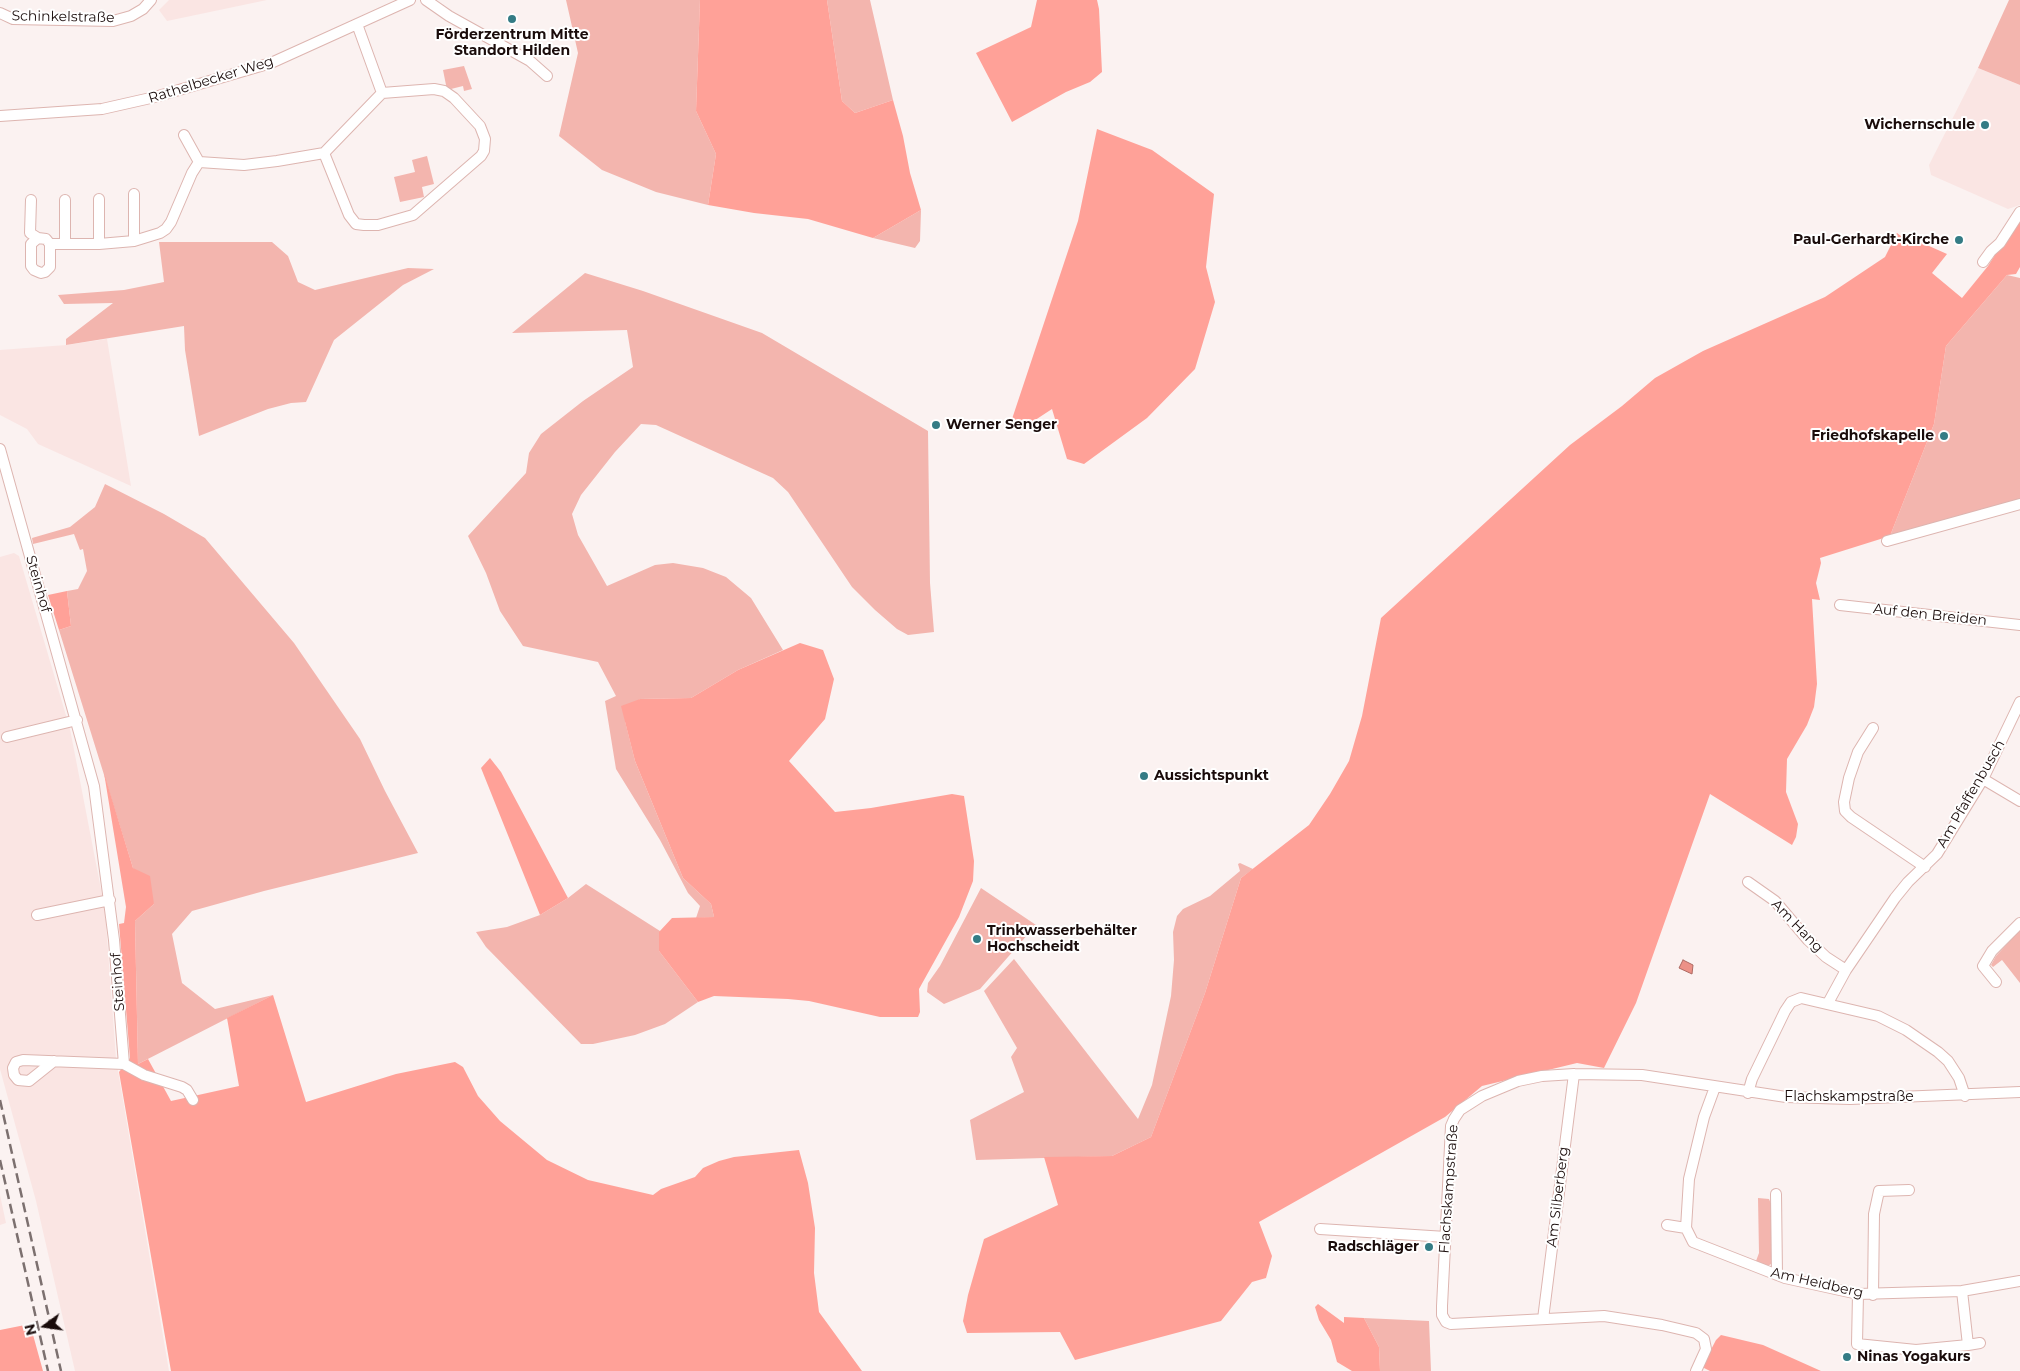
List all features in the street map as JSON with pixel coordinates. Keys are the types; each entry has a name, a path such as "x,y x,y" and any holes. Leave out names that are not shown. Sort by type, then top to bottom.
{"street":[{"name":"Schinkelstraße","path":"0,14 13,18 113,20 131,16 143,9 151,0"},
{"name":"Rathelbecker Weg","path":"0,116 102,109 130,103 271,63 410,0"},
{"path":"426,0 449,16 530,61 548,76"},
{"path":"357,24 382,93"},
{"path":"199,162 219,165 244,164 277,161 324,153 382,93 434,89 444,91 454,98 480,126 485,139 484,151 481,156 413,215 378,225 356,224 349,215 324,153"},
{"path":"184,135 199,162"},
{"path":"50,244 99,244 134,241 153,236 166,229 199,162"},
{"path":"134,194 134,241"},
{"path":"99,199 99,244"},
{"path":"31,200 30,233 38,238 46,239 50,244 50,266 45,272 37,272 31,266 31,244 38,238"},
{"path":"65,200 65,243"},
{"path":"1984,262 1991,251 2000,243 2020,212"},
{"name":"Steinhof","path":"0,448 94,786 110,900 124,1064"},
{"path":"1886,541 2020,504"},
{"name":"Auf den Breiden","path":"1840,606 2020,625"},
{"name":"Am Pfaffenbusch","path":"1828,1003 1846,970 1895,898 1908,882 1937,854 1983,779 2020,702"},
{"path":"7,737 76,720"},
{"path":"1873,728 1858,752 1848,778 1844,802 1845,811 1925,867"},
{"path":"1983,779 2020,801"},
{"name":"Am Hang","path":"1748,882 1774,901 1808,940 1826,957 1846,970"},
{"path":"37,915 110,900"},
{"path":"1996,982 1983,966 1992,951 2020,923"},
{"path":"1748,1093 1752,1079 1792,1002 1801,998 1878,1016 1906,1030 1928,1044 1948,1061 1959,1078 1965,1096"},
{"path":"54,1061 124,1064 144,1075 182,1087 187,1090 193,1100"},
{"name":"Flachskampstraße","path":"1696,1371 1706,1349 1704,1339 1696,1334 1662,1325 1604,1316 1451,1324 1446,1322 1442,1315 1442,1306 1451,1126 1460,1110 1482,1096 1518,1081 1542,1076 1574,1074 1642,1075 1748,1093 1786,1097 1850,1099 1965,1096 2020,1092"},
{"name":"Am Silberberg","path":"1543,1319 1574,1074"},
{"path":"1667,1225 1686,1228 1689,1179 1696,1145 1715,1087"},
{"path":"1873,1295 1874,1214 1879,1192 1909,1190"},
{"path":"1776,1194 1777,1275"},
{"name":"Am Heidberg","path":"1686,1228 1693,1242 1777,1275 1858,1294 1962,1291 2020,1280"},
{"path":"1320,1230 1446,1237"},
{"path":"1962,1291 1968,1345"},
{"path":"1858,1294 1857,1344 1916,1350 1980,1343"}],"shaded area":[{"path":"169,0 267,0 167,21 159,10"},
{"path":"566,0 700,0 696,111 716,154 708,205 656,192 602,170 559,136 578,53"},
{"path":"700,0 827,0 842,101 855,113 893,100 903,136 910,173 921,210 873,238 808,219 754,213 708,205 716,154 696,111"},
{"path":"827,0 870,0 893,100 855,113 842,101"},
{"path":"1037,0 1097,0 1102,72 1090,82 1066,92 1012,122 976,53 1031,27"},
{"path":"2009,0 2020,0 2020,85 1978,68"},
{"path":"464,66 472,89 464,91 463,86 447,90 443,70"},
{"name":"Wichernschule","path":"1978,68 2020,85 2020,205 2008,209 1931,175 1929,165"},
{"path":"1097,129 1152,150 1214,194 1206,267 1215,302 1195,369 1147,418 1084,464 1067,459 1052,409 1020,430 1009,428 1078,221"},
{"path":"427,156 434,184 422,187 424,197 400,202 394,177 415,172 412,160"},
{"path":"921,210 920,241 915,248 873,238"},
{"path":"2020,215 2020,267 2016,274 2007,275 1946,346 1934,424 1890,536 1820,558 1821,563 1816,583 1820,600 1812,599 1817,684 1814,707 1807,725 1787,759 1786,792 1798,824 1796,837 1792,845 1710,794 1636,1003 1604,1068 1577,1063 1482,1086 1445,1117 1259,1222 1272,1256 1266,1278 1252,1282 1221,1321 1075,1360 1060,1332 967,1333 963,1321 968,1295 984,1239 1058,1205 1044,1157 1112,1156 1151,1137 1205,993 1241,878 1309,825 1349,761 1362,716 1381,618 1570,445 1622,406 1655,378 1703,351 1825,297 1885,257 1897,233 1947,254 1932,273 1962,298 1988,266"},
{"path":"159,242 272,242 288,256 298,282 315,290 408,268 434,269 403,285 334,340 306,402 291,403 268,409 199,436 185,350 184,326 66,345 66,339 113,303 64,304 58,295 124,290 164,282"},
{"path":"585,273 643,291 762,333 928,431 930,583 934,632 908,635 897,629 875,610 852,587 788,492 773,478 656,425 641,424 615,452 581,495 572,514 578,535 607,586 655,565 673,563 703,568 726,577 751,598 783,650 738,670 691,698 640,699 625,721 635,761 683,878 711,904 714,917 696,918 700,906 688,893 660,840 616,769 605,701 616,696 598,662 523,646 500,611 486,573 468,536 526,473 529,453 541,434 583,401 633,367 627,330 512,333"},
{"path":"2007,275 2020,278 2020,500 1890,536 1934,424 1946,346"},
{"path":"107,339 131,486 38,444 27,429 0,415 0,350 66,345"},
{"path":"105,484 164,514 205,538 294,643 360,739 418,853 192,911 172,934 182,983 215,1009 273,995 138,1064 135,921 154,904 133,868 59,630 71,626 67,591 78,589 87,571 83,549 80,550 74,534 33,544 32,538 70,527 95,507"},
{"path":"14,553 19,556 70,729 105,910 116,1059 169,1371 75,1371 36,1201 0,1069 0,557"},
{"path":"67,591 71,626 59,630 48,595"},
{"path":"800,643 823,650 834,679 825,719 789,761 835,812 871,808 952,794 964,796 974,861 973,881 959,917 919,989 920,1012 918,1017 880,1017 809,1001 788,999 714,996 698,1002 659,951 659,932 672,918 714,917 711,904 683,878 635,761 621,706 640,699 691,698 738,670"},
{"path":"490,758 501,772 568,898 540,915 481,768"},
{"path":"104,773 133,868 150,876 154,904 135,921 138,1064 148,1059 171,1101 239,1086 227,1018 273,995 306,1102 396,1074 455,1062 463,1067 478,1096 500,1121 547,1160 588,1180 653,1195 661,1189 695,1177 703,1168 719,1161 734,1157 799,1150 808,1183 815,1228 814,1273 819,1312 862,1371 171,1371 119,1072 130,1058 119,924 124,923 126,907"},
{"path":"1240,863 1253,869 1241,878 1205,993 1151,1137 1112,1156 976,1160 970,1120 1024,1092 1011,1057 1017,1048 984,991 1014,959 1138,1119 1152,1085 1171,996 1174,960 1173,932 1177,916 1183,909 1210,896 1240,871 1238,864"},
{"path":"586,884 660,931 659,951 698,1002 665,1024 635,1035 593,1044 581,1044 486,947 476,932 507,927 540,915 568,898"},
{"path":"981,888 1036,925 980,989 944,1004 927,992 928,983 940,966"},
{"path":"2020,930 2020,983 2002,960 1993,967 1991,965 1996,956"},
{"path":"1683,960 1693,965 1692,974 1679,968"},
{"path":"0,1195 6,1223 0,1225"},
{"path":"1758,1198 1769,1199 1774,1211 1774,1262 1768,1266 1756,1261 1759,1253"},
{"path":"1318,1304 1344,1323 1344,1317 1364,1318 1379,1347 1380,1371 1352,1371 1337,1362 1331,1340 1319,1320 1315,1307"},
{"path":"1364,1318 1429,1321 1431,1371 1380,1371 1379,1347"},
{"path":"30,1324 43,1371 0,1371 0,1330"},
{"path":"1721,1335 1763,1345 1821,1371 1710,1371 1702,1367 1716,1340"}],"railway":[{"path":"0,1100 61,1371"},
{"path":"0,1160 48,1371"}],"place":[{"name":"Förderzentrum Mitte Standort Hilden","path":"512,19"},
{"name":"Wichernschule","path":"1985,125"},
{"name":"Paul-Gerhardt-Kirche","path":"1959,240"},
{"name":"Werner Senger","path":"936,425"},
{"name":"Friedhofskapelle","path":"1944,436"},
{"name":"Aussichtspunkt","path":"1144,776"},
{"name":"Trinkwasserbehälter Hochscheidt","path":"977,939"},
{"name":"Radschläger","path":"1429,1247"},
{"name":"Ninas Yogakurs","path":"1847,1357"}]}
